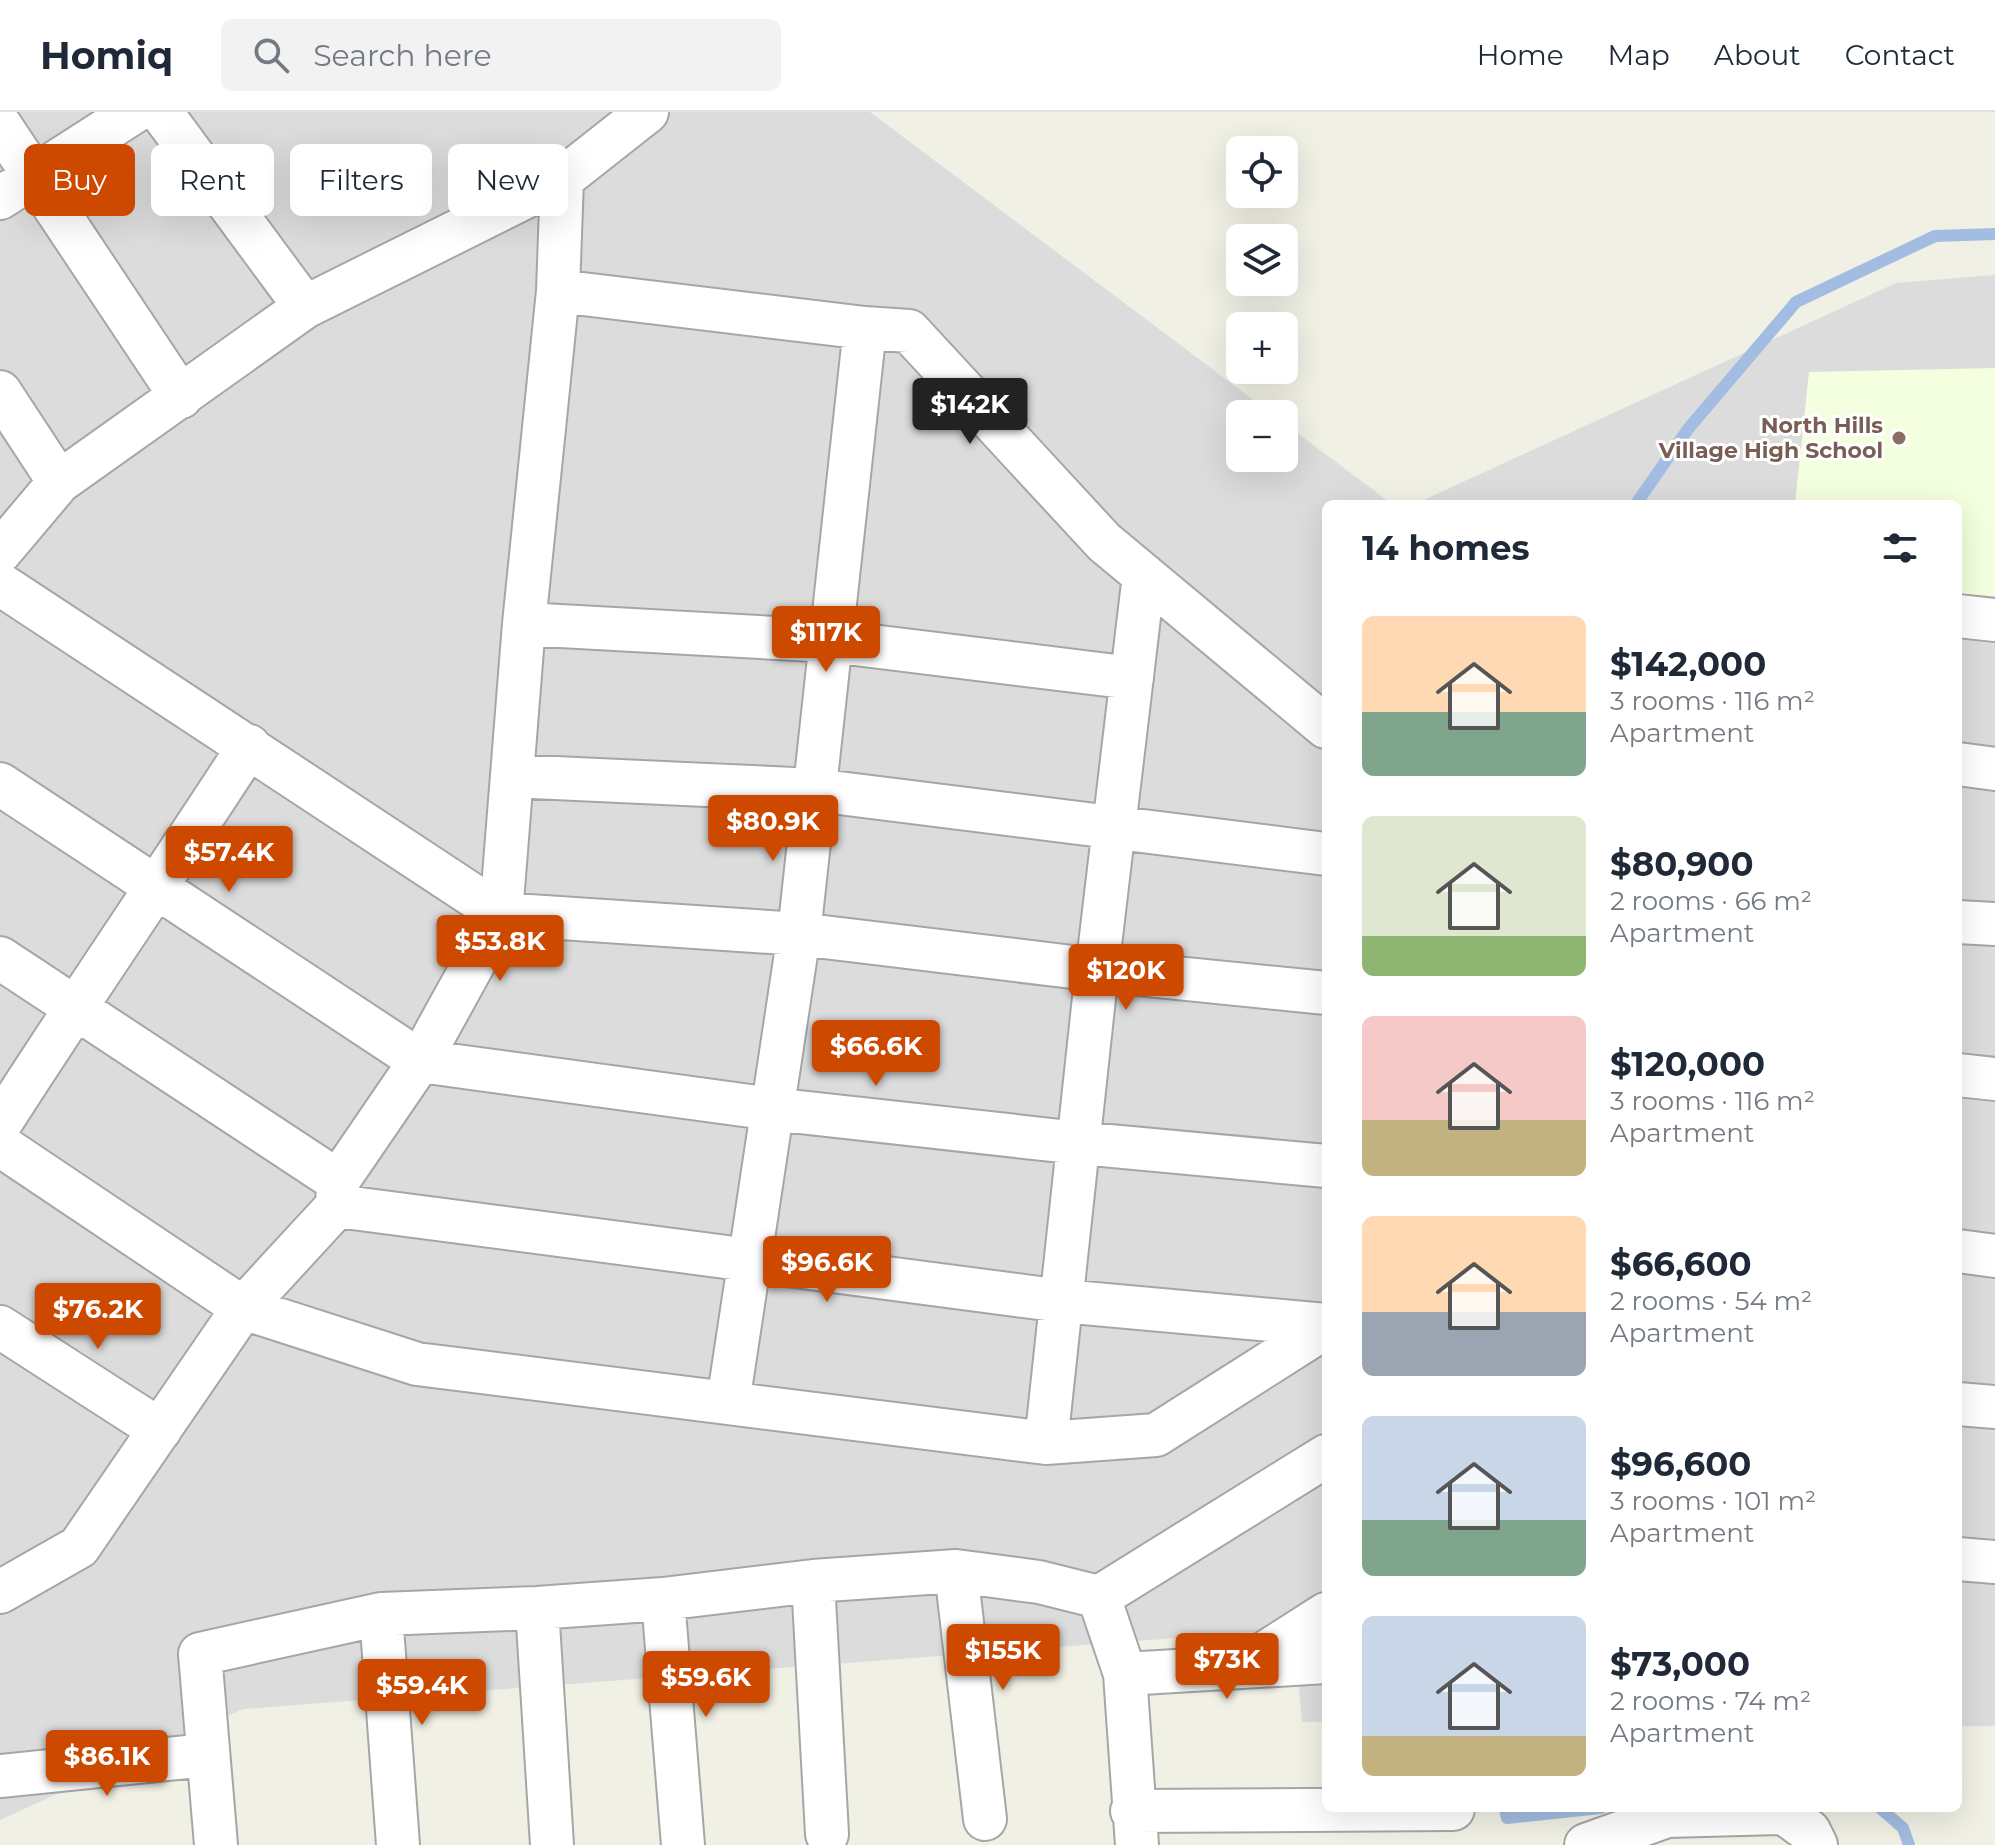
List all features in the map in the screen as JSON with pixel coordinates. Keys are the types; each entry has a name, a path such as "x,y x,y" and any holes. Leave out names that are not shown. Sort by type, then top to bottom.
{"street":[{"path":"85,144 134,112"},
{"path":"161,112 305,307"},
{"path":"568,174 647,112"},
{"path":"0,125 24,161"},
{"path":"0,198 24,184"},
{"path":"61,216 181,397"},
{"path":"0,552 59,482 305,307 488,216"},
{"path":"0,1592 79,1547 243,1308 338,1194 420,1061 501,914 524,624 558,291 561,216"},
{"path":"558,291 909,331 1104,542 1322,724"},
{"path":"728,1403 799,934 865,328"},
{"path":"0,392 59,482"},
{"path":"1046,1443 1144,575"},
{"path":"0,584 501,914 799,934 1097,970 1322,993"},
{"path":"1962,616 1995,620"},
{"path":"524,624 831,641 1132,678"},
{"path":"0,1124 75,1007 159,887 249,746"},
{"path":"1962,765 1995,769"},
{"path":"512,776 815,790 1322,853"},
{"path":"0,784 420,1061 772,1109 1322,1166"},
{"path":"1962,922 1995,924"},
{"path":"0,958 75,1007 338,1194 749,1261 1062,1301 1322,1326"},
{"path":"1962,1075 1995,1079"},
{"path":"0,1145 243,1308 417,1364 1046,1443 1156,1435 1322,1329"},
{"path":"1962,1252 1995,1256"},
{"path":"0,1327 160,1430"},
{"path":"1962,1404 1995,1407"},
{"path":"216,1845 200,1654 381,1614 663,1599 813,1581 956,1571 1039,1582 1099,1597 1322,1458"},
{"path":"1962,1559 1995,1562"},
{"path":"956,1571 985,1819"},
{"path":"813,1581 827,1834"},
{"path":"1099,1597 1125,1674 1134,1828 1388,1812"},
{"path":"663,1599 683,1845"},
{"path":"537,1608 552,1845"},
{"path":"381,1614 398,1845"},
{"path":"1243,1666 1322,1617"},
{"path":"1125,1674 1322,1662"},
{"path":"0,1776 207,1755"},
{"path":"1453,1812 1460,1845"},
{"path":"1586,1845 1667,1816 1784,1813 1809,1831 1816,1845"}],"shaded area":[{"path":"0,112 870,112 1226,379 1226,384 1232,384 1253,400 1226,400 1226,472 1298,472 1298,434 1387,500 1322,500 1322,1722 1302,1722 1294,1629 243,1709 0,1820"},
{"path":"1995,275 1995,1726 1962,1726 1962,500 1424,500 1896,283"},
{"name":"North Hills Village High School","path":"1995,368 1995,604 1962,600 1962,500 1795,500 1809,372"}],"waterway":[{"path":"1639,500 1688,429 1796,302 1935,236 1995,234"},
{"path":"1506,1812 1507,1818 1563,1812"},
{"path":"1885,1812 1903,1828 1909,1845"}],"place":[{"name":"North Hills Village High School","path":"1899,438"}]}
